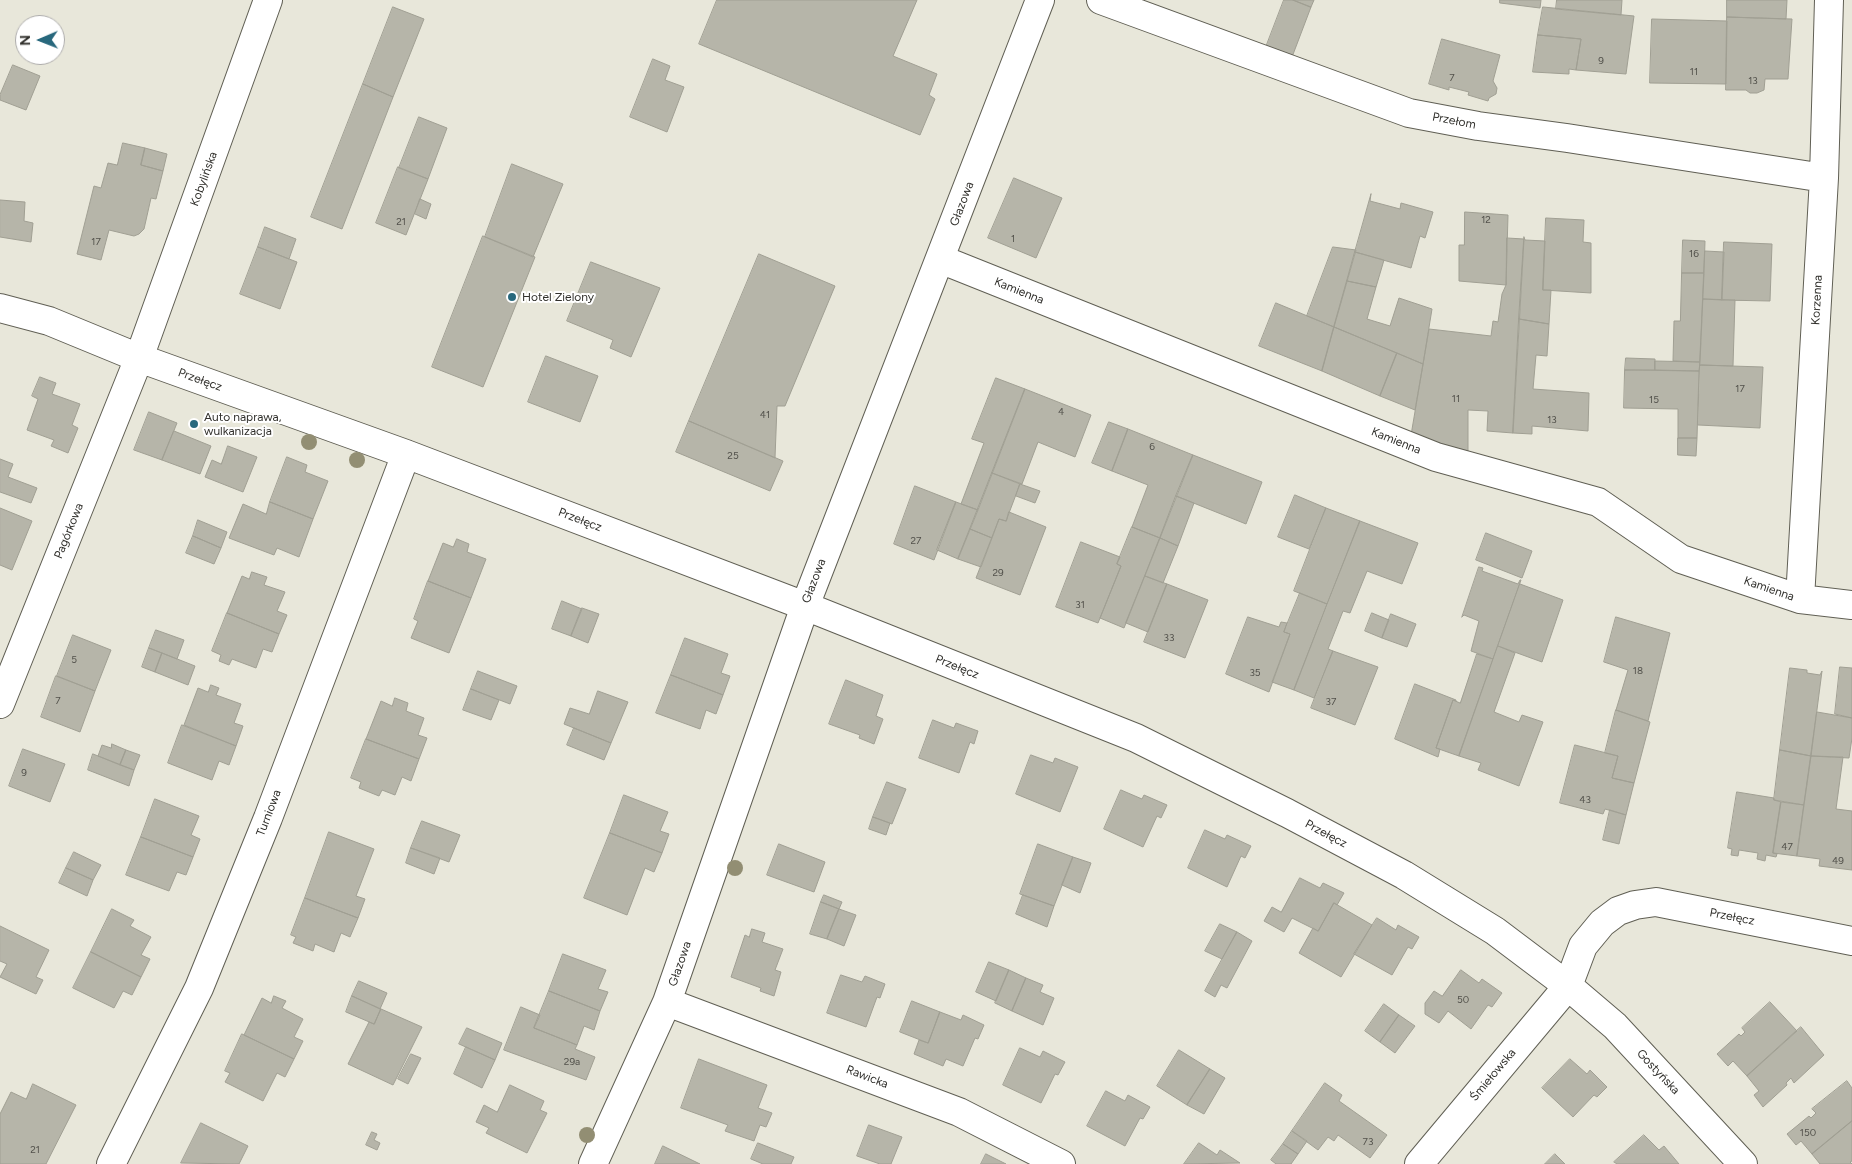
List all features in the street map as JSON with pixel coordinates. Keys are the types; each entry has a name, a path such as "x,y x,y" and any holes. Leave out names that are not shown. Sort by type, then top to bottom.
{"street":[{"name":"Kobylińska","path":"139,358 268,0"},
{"name":"Głazowa","path":"593,1164 667,1002 805,606 1040,0"},
{"name":"Przełom","path":"1101,0 1409,113 1478,126 1568,138 1824,178"},
{"name":"Korzenna","path":"1800,599 1824,178 1829,0"},
{"name":"Kamienna","path":"940,260 1436,457 1598,502 1681,559 1800,599 1852,605"},
{"name":"Przełęcz","path":"0,308 49,321 139,358 406,454 805,606 1136,738 1404,875 1495,931 1568,986 1583,946 1602,923 1618,911 1635,905 1656,902 1852,941"},
{"name":"Pagórkowa","path":"0,704 139,358"},
{"name":"Turniowa","path":"111,1164 199,988 272,809 406,454"},
{"name":"Śmiełowska","path":"1419,1164 1568,986"},
{"name":"Gostyńska","path":"1568,986 1615,1026 1744,1164"},
{"name":"Rawicka","path":"667,1002 959,1112 1061,1164"}],"building":[{"path":"717,0 917,0 893,56 937,74 929,95 935,99 920,135 699,44"},
{"path":"1284,0 1293,0 1311,7 1289,65 1263,55"},
{"path":"1293,0 1314,0 1311,7"},
{"path":"1500,0 1541,0 1540,8 1500,3"},
{"path":"1557,0 1622,0 1621,15 1556,9"},
{"path":"1727,0 1787,0 1786,19 1727,17"},
{"path":"393,7 424,19 393,97 363,84"},
{"path":"1543,7 1634,16 1626,74 1576,70 1581,39 1538,35"},
{"path":"1727,17 1792,19 1788,79 1765,79 1764,90 1757,93 1750,93 1746,90 1726,90"},
{"path":"1652,19 1727,21 1726,84 1650,83"},
{"path":"1538,35 1581,39 1576,70 1569,69 1569,74 1533,72"},
{"path":"1442,39 1500,55 1493,81 1497,88 1496,94 1489,98 1488,101 1468,95 1469,92 1449,87 1449,90 1429,84"},
{"path":"653,59 670,66 665,80 684,87 667,132 630,117"},
{"path":"13,65 40,76 26,110 0,100 0,95"},
{"path":"363,84 393,97 342,229 311,217"},
{"path":"419,117 447,128 428,179 399,168"},
{"path":"123,143 145,148 141,165 163,171 156,199 151,198 144,229 134,236 109,230 101,260 77,254 94,186 101,188 108,163 117,165"},
{"path":"145,148 167,154 163,171 141,165"},
{"path":"512,164 563,184 533,257 485,237"},
{"path":"398,167 428,179 406,235 376,223"},
{"path":"1014,178 1062,198 1036,258 988,238"},
{"path":"1371,194 1370,201 1400,209 1401,203 1433,212 1425,238 1420,236 1411,268 1355,252"},
{"path":"420,199 431,204 426,219 415,214"},
{"path":"0,200 25,202 24,221 33,223 31,242 0,237"},
{"path":"1465,212 1508,215 1506,285 1459,281 1459,245 1464,245"},
{"path":"1546,218 1584,220 1583,242 1591,243 1591,293 1543,290"},
{"path":"265,227 296,239 289,259 258,247"},
{"path":"483,236 535,257 483,387 432,367"},
{"path":"1524,237 1525,240 1545,241 1543,290 1551,290 1549,324 1519,319"},
{"path":"1507,238 1524,239 1513,433 1487,431 1488,411 1468,410 1468,451 1409,447 1429,329 1491,336 1493,321 1498,322 1502,294 1506,285"},
{"path":"1683,240 1705,241 1704,273 1682,273"},
{"path":"1724,242 1772,244 1770,301 1722,300"},
{"path":"258,247 297,262 280,309 240,294"},
{"path":"1333,247 1356,250 1334,327 1307,316"},
{"path":"1705,251 1724,252 1722,300 1703,299"},
{"path":"1355,252 1384,260 1376,287 1347,281"},
{"path":"759,254 835,286 785,406 777,406 775,458 689,421"},
{"path":"591,262 660,288 631,357 610,348 613,340 567,321"},
{"path":"1682,273 1704,273 1700,362 1673,361 1674,321 1680,321"},
{"path":"1347,281 1376,287 1367,319 1390,326 1399,298 1432,309 1423,364 1334,327"},
{"path":"1703,299 1735,300 1733,366 1700,365"},
{"path":"1276,303 1334,327 1322,371 1259,346"},
{"path":"1519,319 1549,324 1547,356 1536,355 1533,389 1589,393 1588,431 1532,426 1532,434 1513,433"},
{"path":"1334,327 1397,353 1380,396 1322,371"},
{"path":"1397,353 1423,364 1415,410 1380,396"},
{"path":"546,356 598,376 580,422 528,402"},
{"path":"1626,358 1655,359 1655,370 1625,370"},
{"path":"1655,361 1700,362 1699,371 1655,370"},
{"path":"1700,365 1763,367 1760,428 1698,425"},
{"path":"1625,370 1699,371 1697,438 1678,438 1678,409 1624,408"},
{"path":"40,377 56,383 52,394 80,404 72,425 78,428 68,453 51,446 54,440 27,430 38,399 32,396"},
{"path":"996,378 1025,389 978,510 961,504 984,443 972,439"},
{"path":"1025,389 1091,415 1075,457 1038,442 1022,484 992,473"},
{"path":"149,412 177,423 162,460 134,450"},
{"path":"689,421 783,461 770,491 676,452"},
{"path":"1109,422 1128,429 1112,471 1092,463"},
{"path":"1128,429 1193,455 1160,538 1132,527 1148,485 1112,471"},
{"path":"174,431 211,446 200,474 162,460"},
{"path":"1678,438 1697,438 1696,456 1678,455"},
{"path":"228,446 257,457 243,492 205,477 212,460 221,464"},
{"path":"1193,455 1262,482 1246,524 1176,496"},
{"path":"287,457 307,465 305,472 328,481 313,519 270,502"},
{"path":"0,459 13,464 8,477 37,488 31,503 0,492"},
{"path":"992,473 1020,484 1006,521 999,519 992,538 970,529"},
{"path":"1020,484 1040,491 1035,503 1016,496"},
{"path":"915,486 956,502 934,560 894,544"},
{"path":"1295,495 1326,508 1309,549 1278,537"},
{"path":"1176,496 1194,503 1178,546 1160,538"},
{"path":"270,502 313,519 299,557 277,548 274,555 229,538 243,504 266,514"},
{"path":"956,502 978,510 958,559 937,550"},
{"path":"0,508 32,521 12,570 0,565"},
{"path":"1326,508 1360,521 1327,604 1294,591"},
{"path":"1009,512 1046,527 1020,595 976,578 999,519 1006,521"},
{"path":"198,520 227,532 221,548 193,536"},
{"path":"1360,521 1418,543 1402,584 1367,571 1350,613 1343,611 1328,649 1333,651 1314,698 1294,690"},
{"path":"1132,527 1160,538 1124,628 1100,618 1121,566 1117,564"},
{"path":"970,529 992,538 981,567 958,559"},
{"path":"1486,533 1532,551 1522,578 1476,560"},
{"path":"193,536 221,548 214,564 186,553"},
{"path":"1160,538 1178,546 1163,583 1145,576"},
{"path":"457,539 469,544 467,552 486,559 471,598 428,581 443,543 453,547"},
{"path":"1081,542 1120,557 1117,564 1121,566 1098,623 1056,607"},
{"path":"1479,567 1483,568 1482,571 1518,584 1521,580 1493,659 1471,651 1479,621 1464,615 1462,617"},
{"path":"252,572 267,577 264,585 285,592 277,611 287,615 279,634 227,613 242,576 249,579"},
{"path":"1145,576 1167,584 1148,632 1126,623"},
{"path":"428,581 471,598 449,653 411,638 418,621 414,619"},
{"path":"1167,584 1208,600 1185,658 1144,642"},
{"path":"1520,584 1563,600 1542,662 1498,646"},
{"path":"1300,593 1327,604 1294,690 1272,682 1290,634 1284,632"},
{"path":"562,601 582,609 571,636 552,629"},
{"path":"582,608 599,614 588,643 571,636"},
{"path":"227,613 279,634 272,652 263,649 256,668 232,659 229,665 219,661 221,655 212,651"},
{"path":"1372,613 1389,620 1382,638 1365,631"},
{"path":"1391,614 1416,624 1407,647 1382,638"},
{"path":"1248,617 1279,627 1281,622 1287,623 1284,632 1290,634 1269,692 1226,674"},
{"path":"1616,617 1670,633 1648,721 1616,710 1628,670 1604,662"},
{"path":"156,630 184,640 177,659 149,648"},
{"path":"73,635 111,650 95,691 57,676"},
{"path":"685,638 728,654 721,673 730,676 723,695 671,675"},
{"path":"1498,646 1515,653 1494,712 1519,722 1522,715 1543,722 1519,786 1478,770 1481,763 1459,756"},
{"path":"149,648 162,653 155,672 142,667"},
{"path":"1333,651 1378,667 1355,725 1311,708"},
{"path":"162,653 195,666 188,685 155,672"},
{"path":"1477,654 1493,659 1459,756 1436,748 1453,700 1460,703"},
{"path":"1840,667 1852,668 1852,718 1835,714"},
{"path":"1790,668 1807,670 1807,673 1820,675 1822,671 1811,756 1780,750"},
{"path":"478,671 517,686 510,704 471,689"},
{"path":"671,675 723,695 716,714 706,710 700,729 656,713"},
{"path":"56,676 95,691 80,732 41,717"},
{"path":"846,680 883,695 876,716 883,719 874,744 859,738 860,735 829,724"},
{"path":"1415,684 1456,700 1453,700 1436,748 1440,749 1438,757 1395,739"},
{"path":"211,685 219,688 216,695 241,704 234,723 243,726 236,746 184,725 198,688 208,692"},
{"path":"471,689 499,700 491,720 463,710"},
{"path":"598,691 628,702 611,743 564,724 570,708 589,714"},
{"path":"395,698 408,703 406,711 424,718 418,735 427,738 419,759 366,739 381,701 392,706"},
{"path":"1616,710 1650,722 1634,783 1612,778 1618,756 1605,753"},
{"path":"1817,712 1852,718 1849,758 1811,756"},
{"path":"933,720 954,728 956,723 978,731 974,744 970,742 959,773 919,758"},
{"path":"182,725 236,746 229,765 219,761 212,780 168,763"},
{"path":"574,728 611,743 604,760 567,745"},
{"path":"366,739 419,759 411,781 402,777 395,795 382,790 379,796 359,788 361,782 351,778"},
{"path":"112,744 126,750 120,765 98,756 102,745 111,748"},
{"path":"1575,745 1618,756 1612,778 1634,783 1626,815 1605,809 1603,814 1560,803"},
{"path":"23,749 65,764 50,802 9,786"},
{"path":"126,750 140,755 134,770 120,765"},
{"path":"1780,750 1811,756 1804,805 1774,800"},
{"path":"93,754 134,770 129,786 88,770"},
{"path":"1031,755 1053,763 1055,758 1078,767 1060,812 1016,794"},
{"path":"1811,756 1843,757 1836,809 1852,811 1852,870 1819,866 1820,859 1797,856"},
{"path":"887,782 906,789 892,824 873,817"},
{"path":"1121,790 1142,799 1144,795 1167,805 1161,818 1157,816 1143,847 1104,829"},
{"path":"1737,792 1774,798 1774,800 1781,802 1773,853 1777,854 1776,857 1766,855 1765,861 1757,859 1758,853 1739,850 1738,856 1731,855 1732,849 1728,848"},
{"path":"624,795 668,812 660,831 669,834 662,853 610,833"},
{"path":"155,799 199,816 191,835 200,839 193,857 141,837"},
{"path":"1781,802 1804,805 1797,856 1773,853"},
{"path":"1610,810 1626,815 1619,844 1603,840"},
{"path":"873,817 890,823 886,835 869,829"},
{"path":"422,821 460,835 449,862 411,848"},
{"path":"1205,830 1225,839 1227,835 1251,846 1245,858 1241,856 1227,887 1188,868"},
{"path":"329,832 374,849 356,896 365,899 358,918 305,898"},
{"path":"610,833 662,853 654,872 645,868 627,915 584,898"},
{"path":"141,837 193,857 186,875 177,872 169,891 126,875"},
{"path":"779,844 825,862 814,892 767,875"},
{"path":"1038,844 1073,857 1054,906 1020,894"},
{"path":"411,848 440,858 434,874 406,863"},
{"path":"74,852 101,865 93,880 66,868"},
{"path":"1073,857 1091,863 1080,893 1062,885"},
{"path":"66,868 93,880 87,896 59,883"},
{"path":"1300,878 1320,888 1323,883 1344,893 1337,905 1334,903 1318,931 1292,918 1284,932 1264,921 1272,907 1281,912"},
{"path":"824,895 842,902 839,909 821,902"},
{"path":"1023,895 1054,906 1047,927 1016,914"},
{"path":"305,898 358,918 350,937 341,933 334,952 315,944 313,951 293,943 296,937 291,935"},
{"path":"821,902 839,909 827,939 810,934"},
{"path":"1334,903 1372,925 1341,977 1299,953 1313,928 1318,931"},
{"path":"112,909 134,920 130,926 151,937 141,955 150,959 141,977 91,952"},
{"path":"839,909 856,915 844,946 827,939"},
{"path":"1377,918 1396,930 1398,925 1419,937 1412,949 1408,947 1392,975 1354,954"},
{"path":"1220,924 1237,932 1222,959 1205,951"},
{"path":"0,926 49,950 36,977 43,980 36,994 0,977 7,964 0,961"},
{"path":"752,929 765,933 762,942 783,949 775,970 781,972 774,996 760,991 761,988 731,977 745,935 749,937"},
{"path":"1237,932 1252,941 1227,988 1221,985 1215,997 1205,991"},
{"path":"91,952 141,977 132,995 123,991 114,1008 73,988"},
{"path":"563,954 606,970 598,989 608,992 600,1011 549,991"},
{"path":"989,962 1009,970 996,1001 976,992"},
{"path":"1009,970 1026,978 1012,1011 995,1003"},
{"path":"1461,970 1479,983 1482,979 1502,993 1492,1007 1488,1005 1471,1029 1448,1011 1439,1023 1425,1014 1425,1003 1434,991 1442,996"},
{"path":"841,975 862,982 865,976 885,984 880,998 877,997 866,1027 827,1013"},
{"path":"1026,978 1043,985 1040,992 1054,998 1043,1025 1012,1011"},
{"path":"359,981 387,993 380,1009 352,996"},
{"path":"549,991 600,1011 594,1030 584,1026 577,1045 534,1028"},
{"path":"274,996 286,1001 282,1008 303,1019 294,1037 303,1041 294,1059 244,1035 262,998 271,1003"},
{"path":"352,996 381,1009 374,1024 346,1012"},
{"path":"912,1001 940,1012 928,1043 900,1032"},
{"path":"1770,1002 1797,1031 1747,1076 1733,1061 1728,1066 1717,1054 1739,1034 1741,1036 1745,1032 1742,1028"},
{"path":"1384,1004 1399,1015 1380,1042 1365,1031"},
{"path":"521,1007 540,1015 534,1028 577,1045 575,1049 595,1057 586,1080 504,1050"},
{"path":"381,1009 422,1027 393,1085 348,1064 369,1022 374,1024"},
{"path":"940,1012 961,1020 963,1015 984,1025 978,1039 975,1038 963,1066 946,1059 943,1066 914,1054 919,1040 928,1043"},
{"path":"1399,1015 1415,1026 1395,1053 1380,1042"},
{"path":"1801,1027 1824,1055 1794,1083 1791,1078 1786,1083 1787,1085 1763,1107 1754,1095 1759,1091 1747,1076"},
{"path":"467,1028 502,1043 495,1060 459,1044"},
{"path":"242,1034 294,1059 285,1077 277,1073 263,1101 225,1082 230,1073 225,1071"},
{"path":"466,1047 495,1060 482,1088 454,1074"},
{"path":"1020,1048 1040,1057 1043,1051 1065,1062 1058,1075 1055,1074 1041,1103 1003,1085"},
{"path":"1179,1050 1210,1069 1187,1105 1157,1086"},
{"path":"411,1054 421,1058 408,1084 398,1079"},
{"path":"699,1059 767,1085 758,1108 772,1113 766,1127 760,1125 754,1141 725,1131 728,1125 681,1108"},
{"path":"1570,1059 1587,1074 1590,1070 1607,1087 1597,1097 1594,1095 1573,1117 1542,1088"},
{"path":"1210,1069 1225,1078 1204,1114 1187,1105"},
{"path":"1847,1081 1852,1088 1852,1121 1812,1154 1801,1141 1796,1145 1787,1134 1809,1116 1811,1118 1816,1113 1812,1109"},
{"path":"1325,1083 1342,1095 1339,1101 1387,1135 1370,1158 1338,1135 1334,1141 1328,1137 1318,1150 1292,1131"},
{"path":"33,1084 76,1105 46,1164 0,1164 0,1114 11,1092 26,1099"},
{"path":"510,1085 544,1101 540,1110 547,1113 527,1153 486,1133 489,1128 476,1122 484,1105 497,1112"},
{"path":"1106,1091 1125,1101 1128,1095 1150,1107 1143,1119 1140,1118 1125,1146 1087,1126"},
{"path":"1852,1121 1852,1161 1850,1162 1852,1164 1820,1164 1812,1154"},
{"path":"201,1123 248,1146 239,1164 181,1163"},
{"path":"869,1125 902,1137 891,1164 880,1164 857,1156"},
{"path":"1292,1131 1307,1141 1298,1154 1283,1144"},
{"path":"372,1132 377,1134 374,1140 380,1143 377,1150 366,1145"},
{"path":"1644,1135 1659,1150 1664,1146 1679,1164 1617,1164 1614,1162"},
{"path":"758,1143 794,1157 791,1164 763,1164 751,1159"},
{"path":"1199,1143 1217,1155 1220,1150 1240,1163 1184,1164"},
{"path":"1283,1144 1298,1154 1291,1164 1276,1164 1271,1160"},
{"path":"663,1146 700,1164 655,1164"},
{"path":"986,1154 1006,1164 981,1164"},
{"path":"1555,1154 1565,1164 1545,1164"}],"place":[{"name":"Hotel Zielony","path":"512,297"},
{"name":"Auto naprawa, wulkanizacja","path":"194,424"}]}
